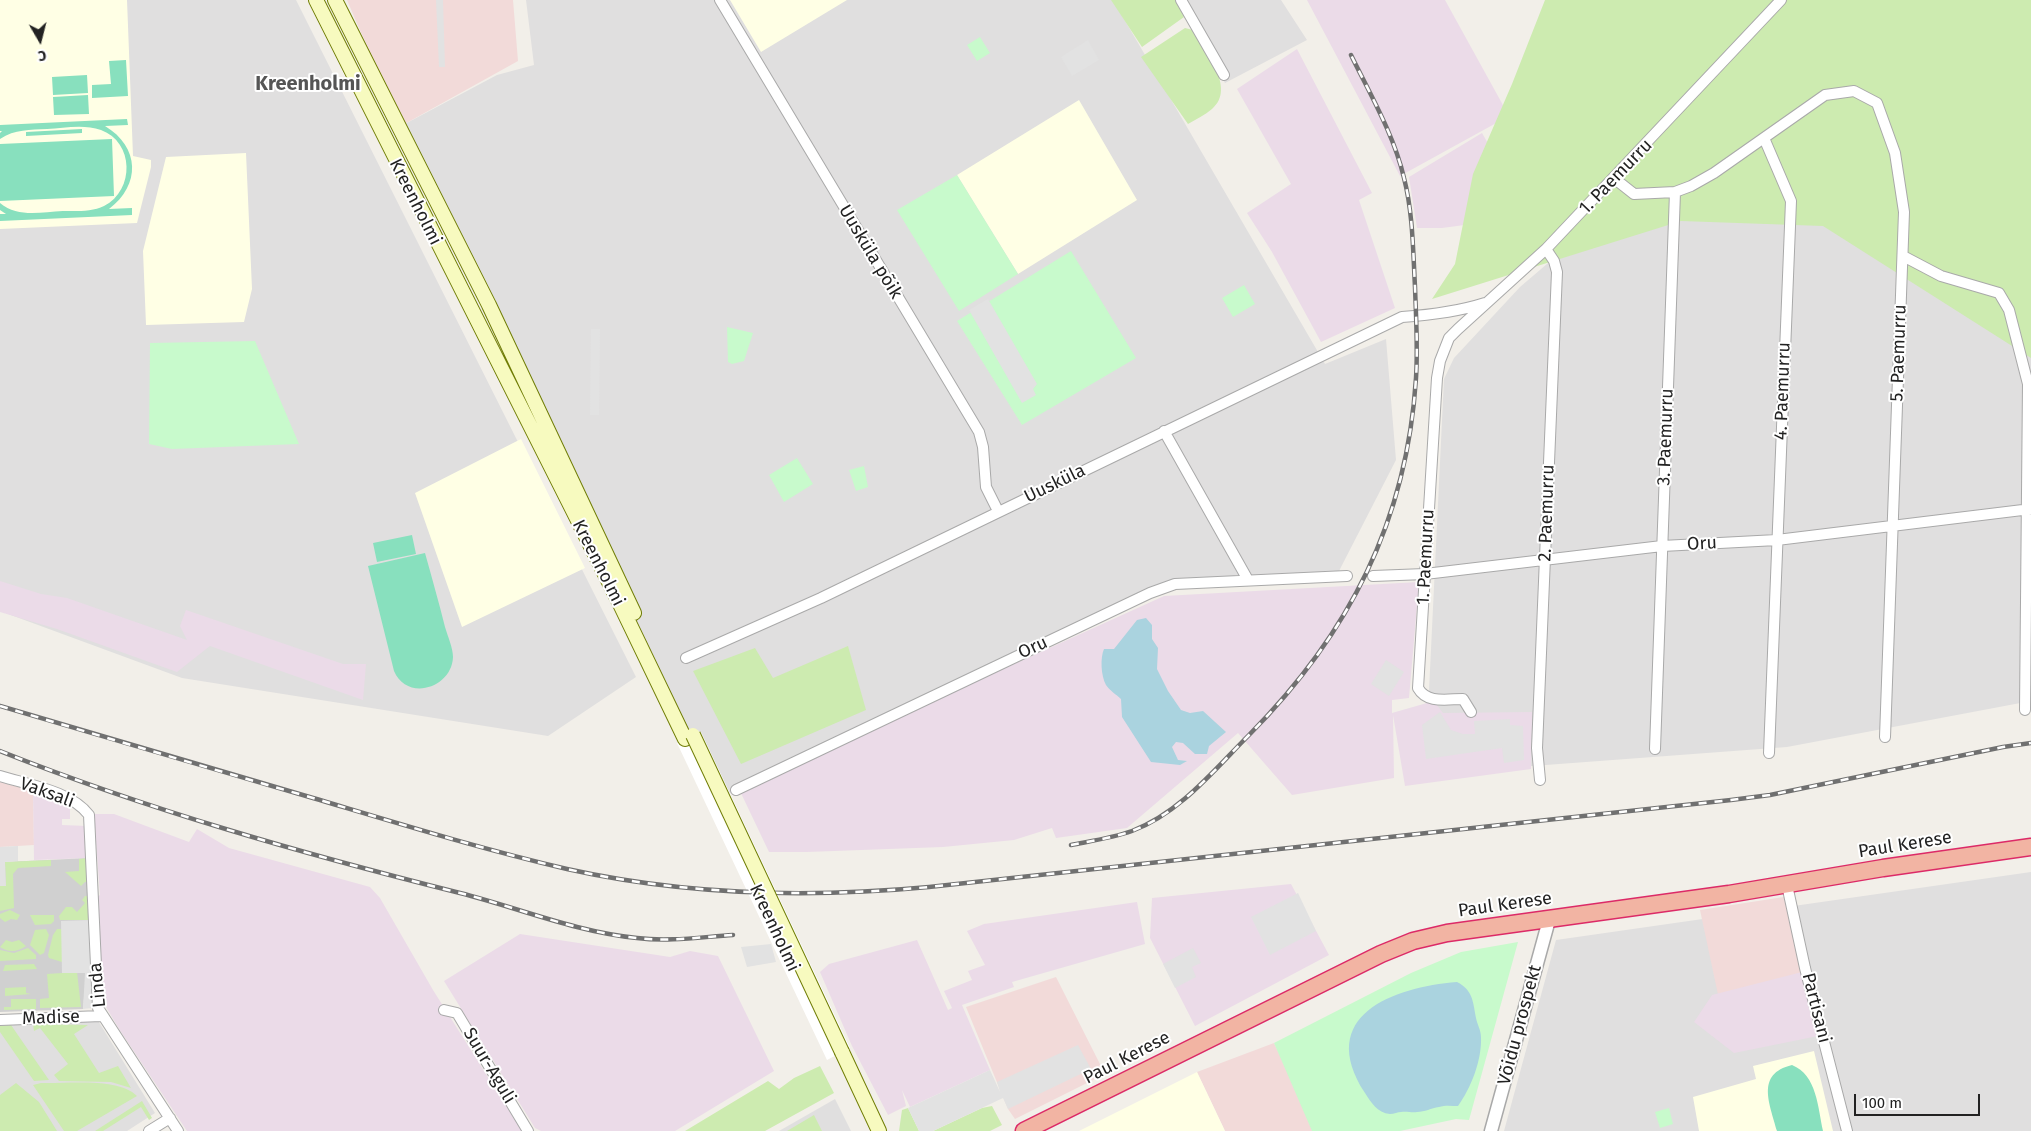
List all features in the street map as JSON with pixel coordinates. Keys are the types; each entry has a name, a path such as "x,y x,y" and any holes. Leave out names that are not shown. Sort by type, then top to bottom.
{"highway":[{"name":"Paul Kerese","path":"1024,1131 1381,954 1413,941 1447,933 1787,885 1883,868 2031,847"}],"main road":[{"name":"Kreenholmi","path":"316,0 472,314 689,737"},
{"name":"Kreenholmi","path":"335,0 489,305 838,1054 870,1131"},
{"path":"380,132 397,124"},
{"path":"472,314 489,305"},
{"name":"Kreenholmi","path":"838,1054 879,1131"}],"street":[{"name":"Uusküla põik","path":"720,0 979,432 983,447 986,487 998,511"},
{"path":"1181,0 1224,75"},
{"name":"1. Paemurru","path":"1471,712 1463,699 1431,699 1422,696 1418,688 1440,361 1449,338 1546,249 1782,0"},
{"name":"5. Paemurru","path":"1764,138 1825,95 1854,91 1877,103 1896,153 1904,212 1885,737"},
{"path":"1615,178 1634,194 1675,192 1714,173 1764,138"},
{"name":"4. Paemurru","path":"1764,138 1791,202 1768,753"},
{"name":"3. Paemurru","path":"1655,749 1675,192"},
{"name":"2. Paemurru","path":"1540,780 1537,748 1557,272 1554,261 1546,249"},
{"path":"1903,256 1941,276 1999,293 2010,310 2028,384 2029,649 2025,710"},
{"name":"1. Paemurru","path":"1426,316 1463,310 1488,302"},
{"name":"Uusküla","path":"686,658 780,617 1402,317 1426,316"},
{"path":"1164,431 1248,580"},
{"name":"Oru","path":"1373,576 1425,574 1662,546 1777,540 2029,509"},
{"name":"Oru","path":"736,790 1150,593 1175,584 1347,576"},
{"name":"Vaksali","path":"0,776 51,792 81,804 89,815"},
{"name":"Linda","path":"89,815 97,1004 102,1016 178,1131"},
{"name":"Partisani","path":"1787,885 1846,1131"},
{"name":"Võidu prospekt","path":"1491,1131 1549,920"},
{"name":"Suur-Aguli","path":"444,1010 457,1013 528,1131"},
{"name":"Madise","path":"0,1020 102,1016"},
{"path":"150,1131 170,1118"}],"shaded area":[{"path":"0,0 296,0 636,677 548,736 182,678 0,611"},
{"path":"0,0 127,0 133,156 151,160 151,167 137,223 0,229"},
{"path":"347,0 513,0 518,61 401,126"},
{"path":"436,0 443,0 445,67 439,67"},
{"path":"526,0 1113,0 1325,364 1386,339 1396,460 1339,571 1248,580 1175,584 718,799 401,126 497,75 534,65"},
{"path":"730,0 847,0 761,52"},
{"path":"1178,0 1281,0 1307,40 1225,83"},
{"path":"1307,0 1445,0 1509,116 1400,176"},
{"path":"1088,40 1099,60 1072,76 1061,57"},
{"path":"1297,49 1372,193 1359,200 1395,308 1321,342 1272,252 1247,213 1291,184 1237,89"},
{"path":"1079,100 1137,200 1018,274 957,175"},
{"path":"1482,133 1522,203 1487,222 1442,228 1417,228 1409,177"},
{"path":"246,153 252,289 244,322 146,325 143,251 166,157"},
{"path":"1643,182 2031,200 2031,701 1787,747 1425,774 1444,379 1454,358 1520,287"},
{"path":"988,299 1037,384 1033,389 1036,395 1022,403 969,310"},
{"path":"591,329 600,329 599,415 590,415"},
{"path":"521,439 585,568 462,627 415,493"},
{"path":"0,581 41,594 67,598 187,640 180,626 186,610 343,664 366,664 363,700 210,646 177,672 57,629 0,612"},
{"path":"1419,582 1409,698 1392,700 1392,713 1434,701 1443,713 1532,712 1531,769 1405,786 1393,715 1394,778 1292,795 1238,733 1127,828 1056,838 1052,828 1014,840 943,847 807,852 769,852 739,789 1164,596"},
{"path":"1386,660 1404,672 1389,696 1371,684"},
{"path":"1440,712 1451,730 1463,734 1475,734 1474,721 1510,719 1510,725 1523,726 1524,760 1504,763 1502,748 1426,759 1422,725"},
{"path":"0,782 33,791 34,845 0,847"},
{"path":"33,791 70,806 70,819 62,819 62,825 87,826 89,858 34,860"},
{"path":"94,814 114,814 189,842 197,829 229,848 370,887 380,898 433,990 522,1131 187,1131 119,1029 102,1000 97,933 100,932 98,896 100,895"},
{"path":"18,846 18,861 5,862 6,886 0,886 0,847"},
{"path":"89,858 91,920 83,1009 0,1012 0,886 5,886 5,862"},
{"path":"2031,872 2031,1131 1504,1131 1556,940"},
{"path":"1291,884 1329,955 1195,1026 1150,938 1152,898"},
{"path":"1298,893 1316,931 1270,955 1251,917"},
{"path":"1790,896 1809,982 1720,1004 1700,910"},
{"path":"1137,902 1145,944 1012,982 1014,987 962,1005 990,1070 910,1107 902,1090 906,1106 888,1115 852,1046 820,972 829,964 917,940 948,1010 952,1008 944,991 972,980 968,971 985,965 967,931 984,924"},
{"path":"91,920 92,1008 83,1009 85,973 62,973 61,921"},
{"path":"520,934 670,957 690,951 718,956 774,1071 675,1131 541,1131 535,1128 444,981"},
{"path":"771,944 776,962 747,967 741,947"},
{"path":"1193,948 1201,963 1192,967 1196,977 1175,988 1163,964"},
{"path":"1806,971 1823,1035 1734,1053 1694,1022 1712,995"},
{"path":"1056,977 1105,1074 1015,1119 1008,1109 966,1007"},
{"path":"97,1019 155,1113 127,1131 0,1131 0,1023"},
{"path":"1274,1043 1317,1131 1225,1131 1197,1072"},
{"path":"1078,1045 1091,1069 1008,1109 1003,1098 933,1131 919,1131 908,1108 990,1070 1000,1092 997,1082"},
{"path":"1814,1051 1833,1131 1699,1131 1693,1097 1756,1079 1753,1066"},
{"path":"1197,1072 1225,1131 1079,1131"},
{"path":"835,1099 851,1131 779,1131"}],"green space":[{"path":"1111,0 1176,0 1184,17 1142,47"},
{"path":"1545,0 2031,0 2031,358 1823,226 1681,221 1432,299 1455,264 1473,174 1512,84"},
{"path":"1185,28 1193,30 1210,58 1220,80 1221,91 1219,100 1212,109 1188,124 1141,57"},
{"path":"980,37 990,53 977,61 967,45"},
{"path":"126,60 128,96 92,98 92,85 111,84 109,61"},
{"path":"87,75 88,93 53,95 52,77"},
{"path":"88,95 89,114 54,115 53,97"},
{"path":"127,119 128,125 105,126 125,144 132,166 131,178 127,189 109,209 132,208 132,215 0,221 0,214 6,214 0,210 0,203 14,211 30,213 84,211 104,206 114,199 121,189 125,178 126,166 125,155 120,145 112,136 101,130 81,127 29,130 11,133 0,139 2,131 0,131 0,125"},
{"path":"82,129 82,133 26,136 26,132"},
{"path":"112,139 114,196 0,201 0,144"},
{"path":"957,175 1018,274 959,311 897,210"},
{"path":"1071,251 1136,358 1022,425 957,321"},
{"path":"1244,285 1255,304 1233,317 1222,298"},
{"path":"727,327 753,333 744,361 732,364 728,362"},
{"path":"255,341 299,444 172,449 149,444 150,343"},
{"path":"797,458 813,484 784,502 769,475"},
{"path":"864,466 868,487 856,491 849,470"},
{"path":"412,535 416,554 377,562 373,543"},
{"path":"425,553 453,657 451,668 445,677 428,687 418,688 400,681 394,671 368,566"},
{"path":"848,646 866,710 741,764 693,671 755,648 773,678"},
{"path":"89,858 90,882 85,882 81,886 65,872 79,871 79,859"},
{"path":"51,860 51,866 18,868 13,874 14,908 0,911 0,886 6,885 5,862"},
{"path":"85,896 90,896 91,920 60,920 59,916 66,907 72,907 77,912 85,903 82,900"},
{"path":"10,910 20,915 17,920 11,919 5,922 0,918 0,914"},
{"path":"30,915 54,915 54,921 51,924 35,925"},
{"path":"46,929 49,935 44,953 40,955 30,945 35,930"},
{"path":"57,929 62,929 62,962 49,958 48,955 53,935"},
{"path":"6,940 12,942 19,940 26,946 16,951 10,951 0,947"},
{"path":"1518,942 1469,1120 1456,1119 1400,1131 1312,1131 1274,1043 1411,973 1461,952"},
{"path":"28,948 36,955 36,959 0,961 0,950 14,953"},
{"path":"34,964 37,969 3,971 5,965"},
{"path":"77,972 81,1007 40,1008 40,999 49,998 47,974"},
{"path":"26,987 26,993 31,994 5,996 5,988"},
{"path":"11,999 36,999 36,1009 4,1010 4,1007 11,1007"},
{"path":"33,1024 88,1025 74,1034 99,1073 118,1066 131,1088 111,1082 59,1081 54,1075 68,1064 40,1028 34,1031"},
{"path":"11,1025 49,1080 34,1081 0,1032 0,1026"},
{"path":"1792,1065 1807,1076 1811,1084 1818,1103 1823,1131 1777,1131 1769,1101 1769,1083 1773,1075 1780,1069"},
{"path":"820,1066 834,1093 765,1131 685,1131 768,1081 779,1089 794,1078"},
{"path":"16,1083 39,1102 57,1131 0,1131 0,1095"},
{"path":"41,1083 105,1084 118,1086 137,1096 77,1131 64,1131 33,1085"},
{"path":"142,1101 152,1118 149,1120 141,1107 103,1131 95,1131"},
{"path":"992,1106 1002,1125 990,1131 933,1131 982,1108"},
{"path":"908,1108 919,1131 899,1131 902,1110"},
{"path":"1669,1108 1673,1124 1660,1128 1655,1112"},
{"path":"814,1115 822,1131 787,1131"}],"water":[{"path":"1146,618 1152,625 1152,639 1158,648 1157,669 1168,691 1181,710 1190,713 1203,711 1226,732 1209,746 1207,754 1195,754 1183,743 1176,742 1172,747 1178,760 1187,761 1180,765 1151,762 1122,717 1121,699 1107,687 1103,677 1102,662 1104,649 1114,649 1137,620"},
{"path":"1457,982 1466,989 1471,997 1481,1037 1478,1064 1463,1099 1458,1106 1444,1106 1423,1111 1390,1114 1381,1112 1365,1093 1352,1066 1349,1044 1355,1025 1368,1011 1387,999 1433,985"}],"pier":[{"path":"701,732 850,1048 827,1060 677,743"}],"railway":[{"path":"1071,845 1117,836 1149,823 1181,802 1209,776 1285,697 1316,657 1343,615 1367,572 1386,527 1400,480 1410,430 1416,378 1417,332 1412,232 1407,191 1400,162 1381,115 1351,55"},
{"path":"0,706 439,835 567,869 611,878 702,889 793,893 929,887 1731,800 1770,795 2003,747 2031,743"},
{"path":"0,751 113,793 227,830 343,863 482,899 592,931 649,939 733,935"}],"district":[{"name":"Kreenholmi","path":"308,84"}]}
